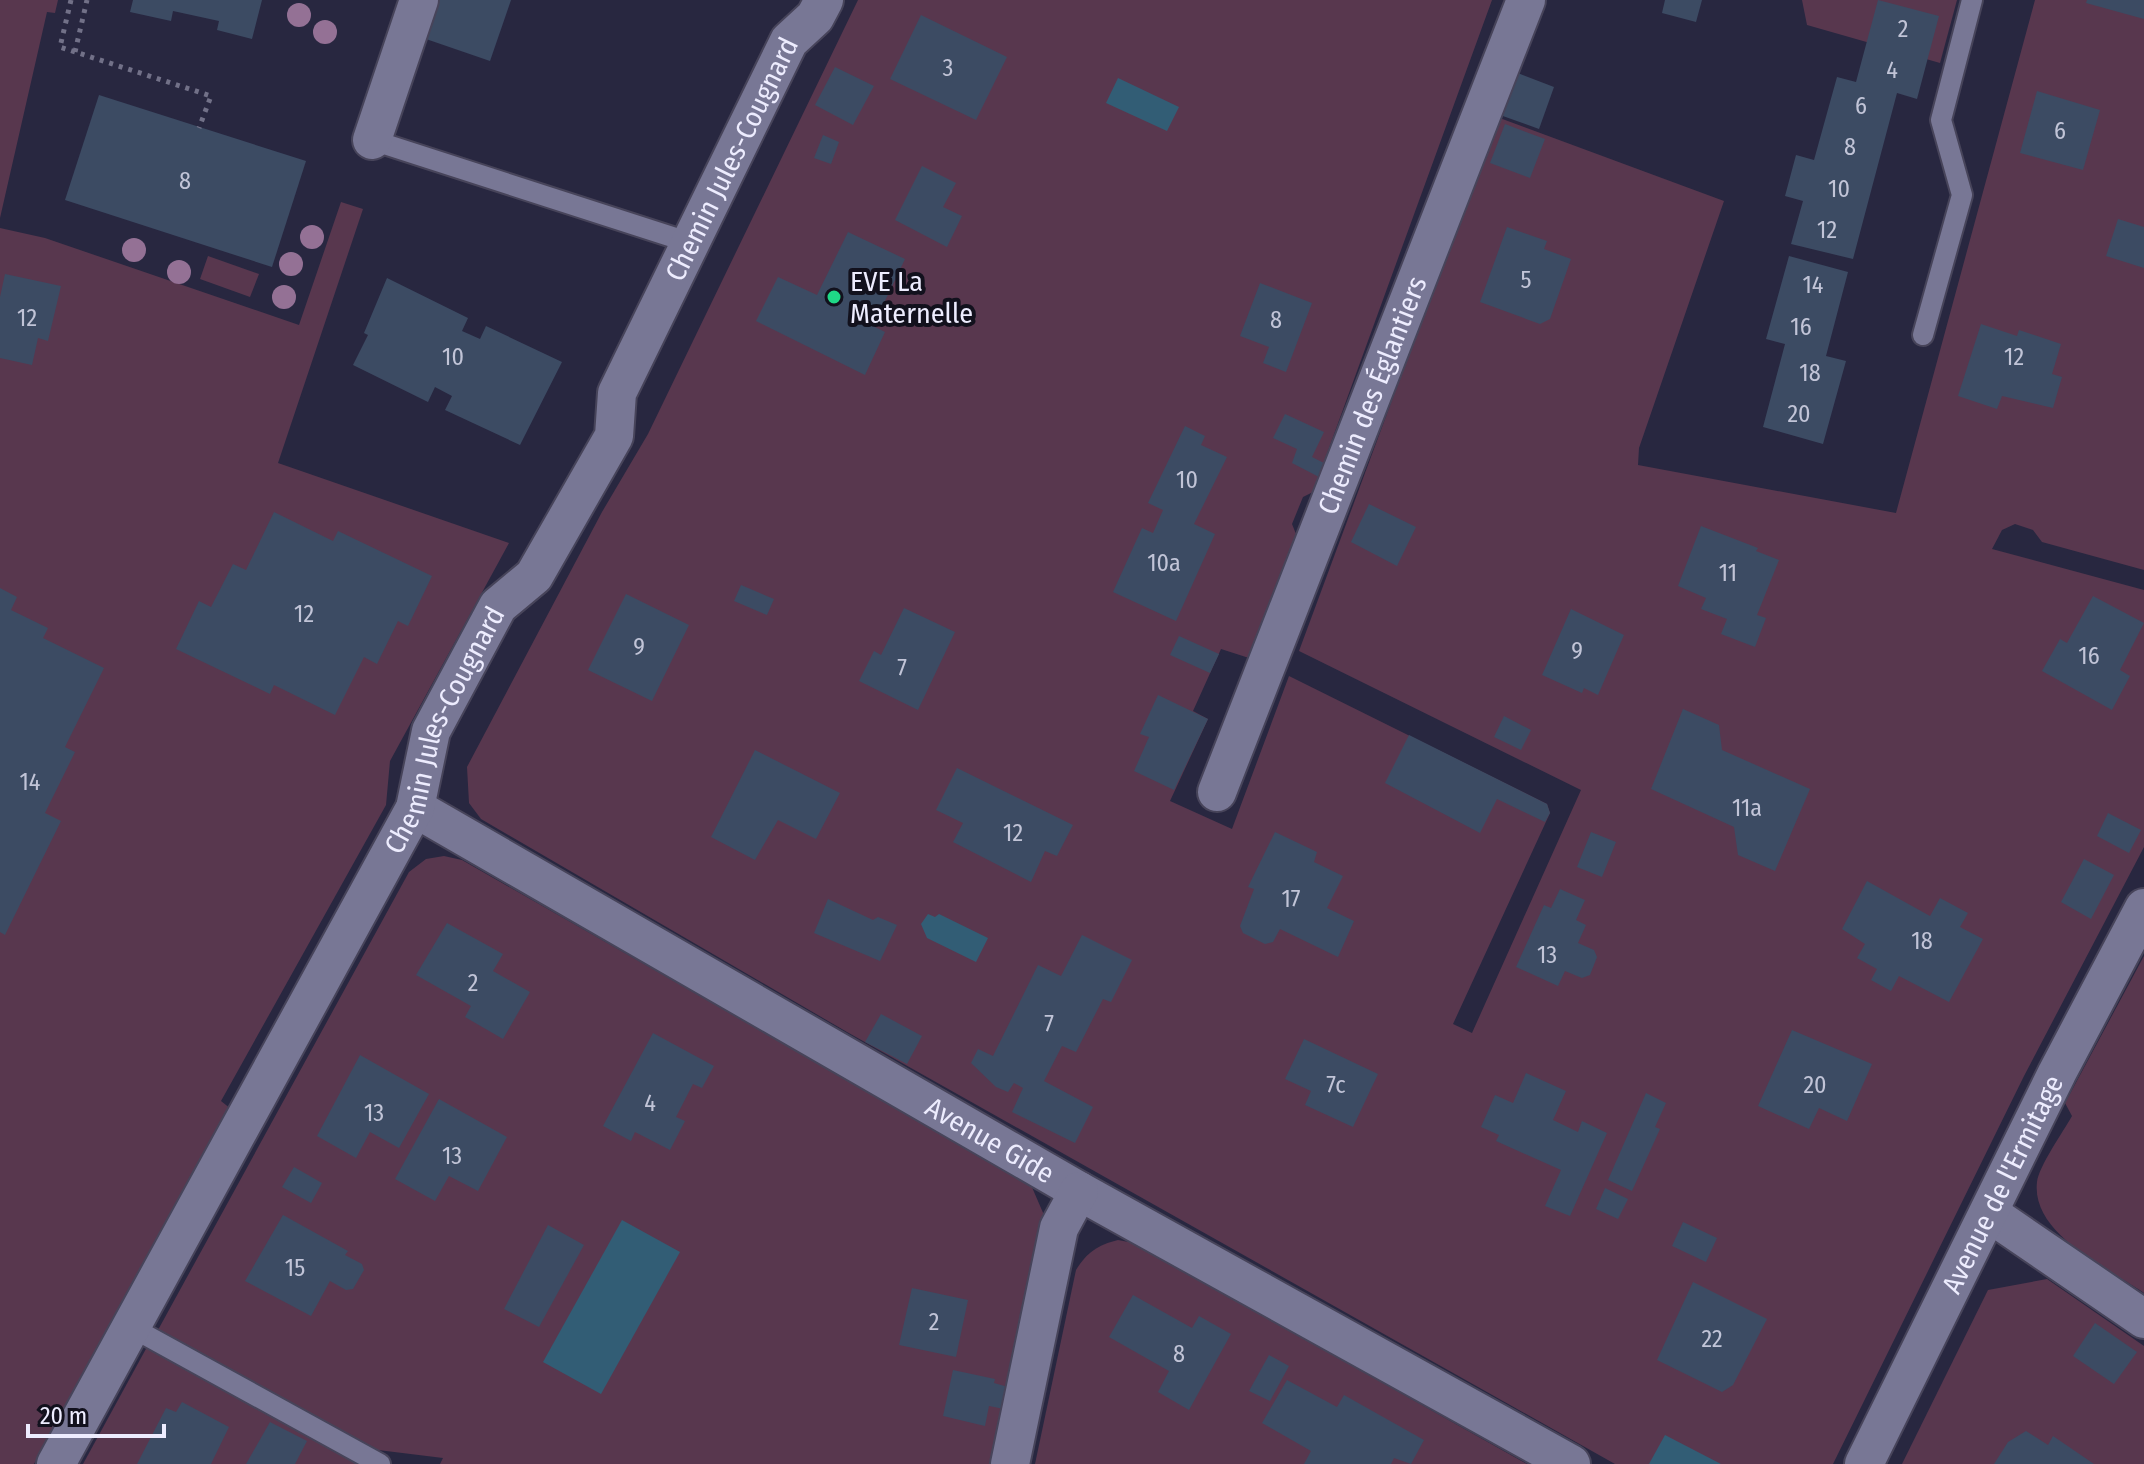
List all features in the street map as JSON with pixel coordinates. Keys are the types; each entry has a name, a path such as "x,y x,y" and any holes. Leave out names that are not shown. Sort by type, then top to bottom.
{"street":[{"path":"372,140 419,0"},
{"name":"Chemin Jules-Cougnard","path":"56,1464 415,808 431,731 498,606 534,576 614,436 617,393 789,41 815,17 824,0"},
{"name":"Chemin des Églantiers","path":"1217,792 1526,0"},
{"name":"Avenue Gide","path":"415,808 1079,1191 1571,1464"},
{"name":"Avenue de l'Ermitage","path":"1864,1464 2144,908"},
{"path":"1010,1464 1059,1228 1079,1191"},
{"path":"1989,1213 2144,1319"}],"lane":[{"path":"1923,335 1962,195 1941,120 1972,0"},
{"path":"372,140 691,243"},
{"path":"131,1327 380,1464"}],"path":[{"path":"71,0 60,47 211,96 199,128"},
{"path":"75,52 87,0"}],"shaded area":[{"path":"0,0 58,0 55,13 47,12 0,218"},
{"path":"858,0 1492,0 1313,492 1303,497 1292,524 1296,534 1249,658 1221,649 1193,711 1208,719 1170,801 1232,829 1289,676 1547,804 1550,813 1453,1024 1472,1033 1581,790 1299,651 1497,117 1724,201 1639,448 1638,465 1896,513 2035,0 2144,0 2144,570 2042,542 2033,530 2015,524 2002,530 1992,549 2144,590 2144,847 2024,1076 1833,1464 1615,1464 847,1032 481,819 469,803 467,767 602,512 648,434"},
{"path":"1802,0 1957,0 1940,63 1807,25"},
{"path":"341,202 363,209 278,463 509,543 390,761 386,805 221,1101 231,1109 34,1464 0,1464 0,228 45,238 299,325"},
{"path":"208,256 259,274 250,297 200,279"},
{"path":"444,856 462,860 1031,1185 1044,1215 992,1464 440,1464 443,1458 378,1450 158,1330 409,872 426,859"},
{"path":"2144,956 2144,1293 2093,1261 2059,1233 2046,1218 2038,1201 2037,1182 2047,1158 2072,1116 2065,1103"},
{"path":"1118,1240 1134,1243 1527,1464 1035,1464 1076,1270 1094,1250"},
{"path":"2047,1279 2144,1346 2144,1464 1902,1464 1988,1290"},
{"path":"147,1347 361,1464 83,1464"}],"water":[{"path":"1118,78 1179,107 1167,131 1106,103"},
{"path":"928,914 935,917 939,914 988,938 976,962 927,938 921,924"},
{"path":"622,1220 680,1252 601,1394 543,1362"},
{"path":"1665,1435 1721,1464 1649,1464"}],"building":[{"path":"133,0 262,0 252,39 217,30 219,21 173,11 171,21 130,12"},
{"path":"439,0 511,0 490,61 426,39"},
{"path":"1665,0 1702,0 1696,22 1662,13"},
{"path":"1878,0 1939,16 1917,99 1897,93 1853,259 1791,244 1803,201 1785,196 1796,155 1814,160 1837,77 1856,82"},
{"path":"2087,0 2144,0 2144,19 2086,3"},
{"path":"921,15 1007,57 976,120 890,79"},
{"path":"835,67 874,86 853,125 815,105"},
{"path":"1515,72 1554,87 1539,129 1500,115"},
{"path":"2037,91 2100,110 2083,170 2020,153"},
{"path":"99,95 306,161 272,267 65,200"},
{"path":"1505,124 1545,139 1530,178 1490,163"},
{"path":"823,135 839,142 831,164 814,158"},
{"path":"922,166 956,183 943,207 962,216 947,247 895,220"},
{"path":"2118,219 2144,227 2144,268 2106,256"},
{"path":"1507,227 1547,241 1544,249 1571,259 1550,319 1540,324 1480,302"},
{"path":"848,232 905,259 873,326 885,332 865,375 756,321 778,277 817,295"},
{"path":"1789,256 1848,272 1826,356 1846,361 1823,444 1763,427 1785,344 1766,339"},
{"path":"5,274 61,286 48,341 38,338 32,365 0,358 0,297"},
{"path":"387,278 468,318 462,331 480,339 486,326 562,362 520,445 445,410 452,396 435,387 428,402 353,365 368,335 364,333"},
{"path":"1260,283 1312,303 1286,372 1263,363 1269,347 1240,336"},
{"path":"1981,324 2017,336 2019,330 2061,344 2052,374 2062,377 2053,408 2002,396 1997,409 1958,396"},
{"path":"1285,414 1324,432 1312,457 1324,463 1319,477 1292,463 1297,449 1273,438"},
{"path":"1185,426 1205,436 1201,445 1227,457 1194,524 1215,534 1176,621 1113,592 1142,528 1153,533 1163,510 1148,503"},
{"path":"1369,504 1416,527 1397,566 1351,542"},
{"path":"274,512 333,541 338,531 432,576 408,626 398,621 377,664 364,657 335,715 274,685 270,694 176,649 199,601 211,607 233,564 246,570"},
{"path":"1701,526 1758,548 1756,551 1779,560 1757,615 1766,618 1755,647 1721,634 1727,619 1701,609 1706,598 1678,586"},
{"path":"741,585 774,599 767,615 734,601"},
{"path":"0,588 17,597 11,610 48,628 43,638 104,668 65,747 75,752 45,813 61,821 5,935 0,932"},
{"path":"626,594 689,625 652,701 588,670"},
{"path":"2093,596 2144,623 2120,670 2130,676 2112,710 2042,671 2060,639 2067,643"},
{"path":"904,608 955,632 918,710 859,681 874,651 881,655"},
{"path":"1571,609 1624,635 1598,695 1584,688 1582,693 1542,675"},
{"path":"1179,636 1219,654 1210,673 1170,655"},
{"path":"1158,695 1208,719 1174,790 1134,771 1149,737 1140,734"},
{"path":"1683,709 1719,725 1722,750 1810,789 1775,871 1738,855 1734,827 1651,789"},
{"path":"1504,716 1531,730 1521,750 1494,737"},
{"path":"1409,735 1547,804 1550,813 1545,822 1497,799 1480,833 1385,783"},
{"path":"755,750 840,793 816,839 778,820 755,860 711,837"},
{"path":"957,768 1073,825 1057,856 1045,851 1031,882 953,842 963,823 936,810"},
{"path":"2108,813 2141,830 2129,853 2097,836"},
{"path":"1275,832 1317,852 1314,862 1343,876 1327,908 1354,921 1338,957 1280,929 1273,942 1265,944 1243,933 1240,926 1254,889 1248,887"},
{"path":"1591,832 1616,842 1602,877 1577,867"},
{"path":"2084,859 2114,875 2091,919 2061,902"},
{"path":"1867,881 1930,916 1940,898 1968,913 1960,927 1983,939 1949,1002 1899,976 1891,991 1871,980 1877,969 1857,958 1865,944 1842,929"},
{"path":"1560,889 1585,900 1576,920 1586,925 1578,943 1594,950 1597,957 1590,975 1582,978 1565,971 1558,986 1516,967 1544,905 1551,908"},
{"path":"828,899 873,920 878,917 897,925 880,961 814,933"},
{"path":"447,923 503,954 493,971 530,992 503,1039 465,1017 471,1006 416,975"},
{"path":"1082,935 1132,960 1111,1002 1103,999 1076,1052 1062,1046 1044,1081 1093,1107 1075,1143 1012,1112 1023,1088 1014,1083 1008,1092 996,1087 971,1063 978,1049 993,1056 1038,965 1061,976"},
{"path":"881,1014 922,1036 907,1064 865,1042"},
{"path":"1792,1030 1872,1064 1847,1121 1819,1108 1809,1129 1758,1106"},
{"path":"653,1033 714,1066 702,1088 693,1084 676,1117 685,1121 670,1150 635,1132 631,1141 603,1126"},
{"path":"1304,1039 1378,1074 1353,1127 1305,1105 1311,1091 1285,1079"},
{"path":"360,1055 429,1094 399,1148 370,1132 356,1158 317,1136"},
{"path":"1526,1073 1566,1091 1553,1120 1578,1132 1582,1121 1607,1133 1570,1216 1545,1206 1561,1170 1496,1141 1499,1135 1481,1127 1495,1095 1513,1103"},
{"path":"1646,1093 1666,1103 1655,1127 1660,1129 1632,1191 1608,1180"},
{"path":"439,1099 507,1137 478,1191 449,1176 435,1201 395,1179"},
{"path":"294,1167 322,1183 311,1203 282,1187"},
{"path":"1605,1188 1628,1199 1618,1219 1596,1209"},
{"path":"283,1215 348,1251 345,1255 362,1264 364,1270 353,1289 346,1290 330,1281 311,1316 245,1281"},
{"path":"1683,1222 1717,1238 1706,1262 1672,1246"},
{"path":"548,1225 584,1245 539,1327 504,1309"},
{"path":"1693,1282 1767,1319 1733,1385 1722,1392 1657,1360"},
{"path":"912,1288 968,1300 956,1357 899,1345"},
{"path":"1133,1295 1192,1328 1199,1316 1231,1334 1189,1410 1158,1392 1169,1371 1109,1337"},
{"path":"2095,1323 2137,1352 2114,1384 2073,1356"},
{"path":"1269,1355 1289,1366 1270,1401 1249,1391"},
{"path":"953,1370 995,1379 994,1383 1008,1387 1004,1409 989,1406 985,1426 943,1416"},
{"path":"1287,1380 1337,1407 1344,1395 1424,1440 1411,1464 1394,1458 1391,1464 1304,1464 1311,1451 1262,1423"},
{"path":"182,1402 229,1427 211,1464 137,1464 166,1408 176,1412"},
{"path":"270,1422 307,1441 295,1464 246,1464"},
{"path":"2026,1431 2048,1445 2053,1436 2094,1464 1994,1464 2008,1442"}],"place":[{"name":"EVE La Maternelle","path":"834,297"}]}
